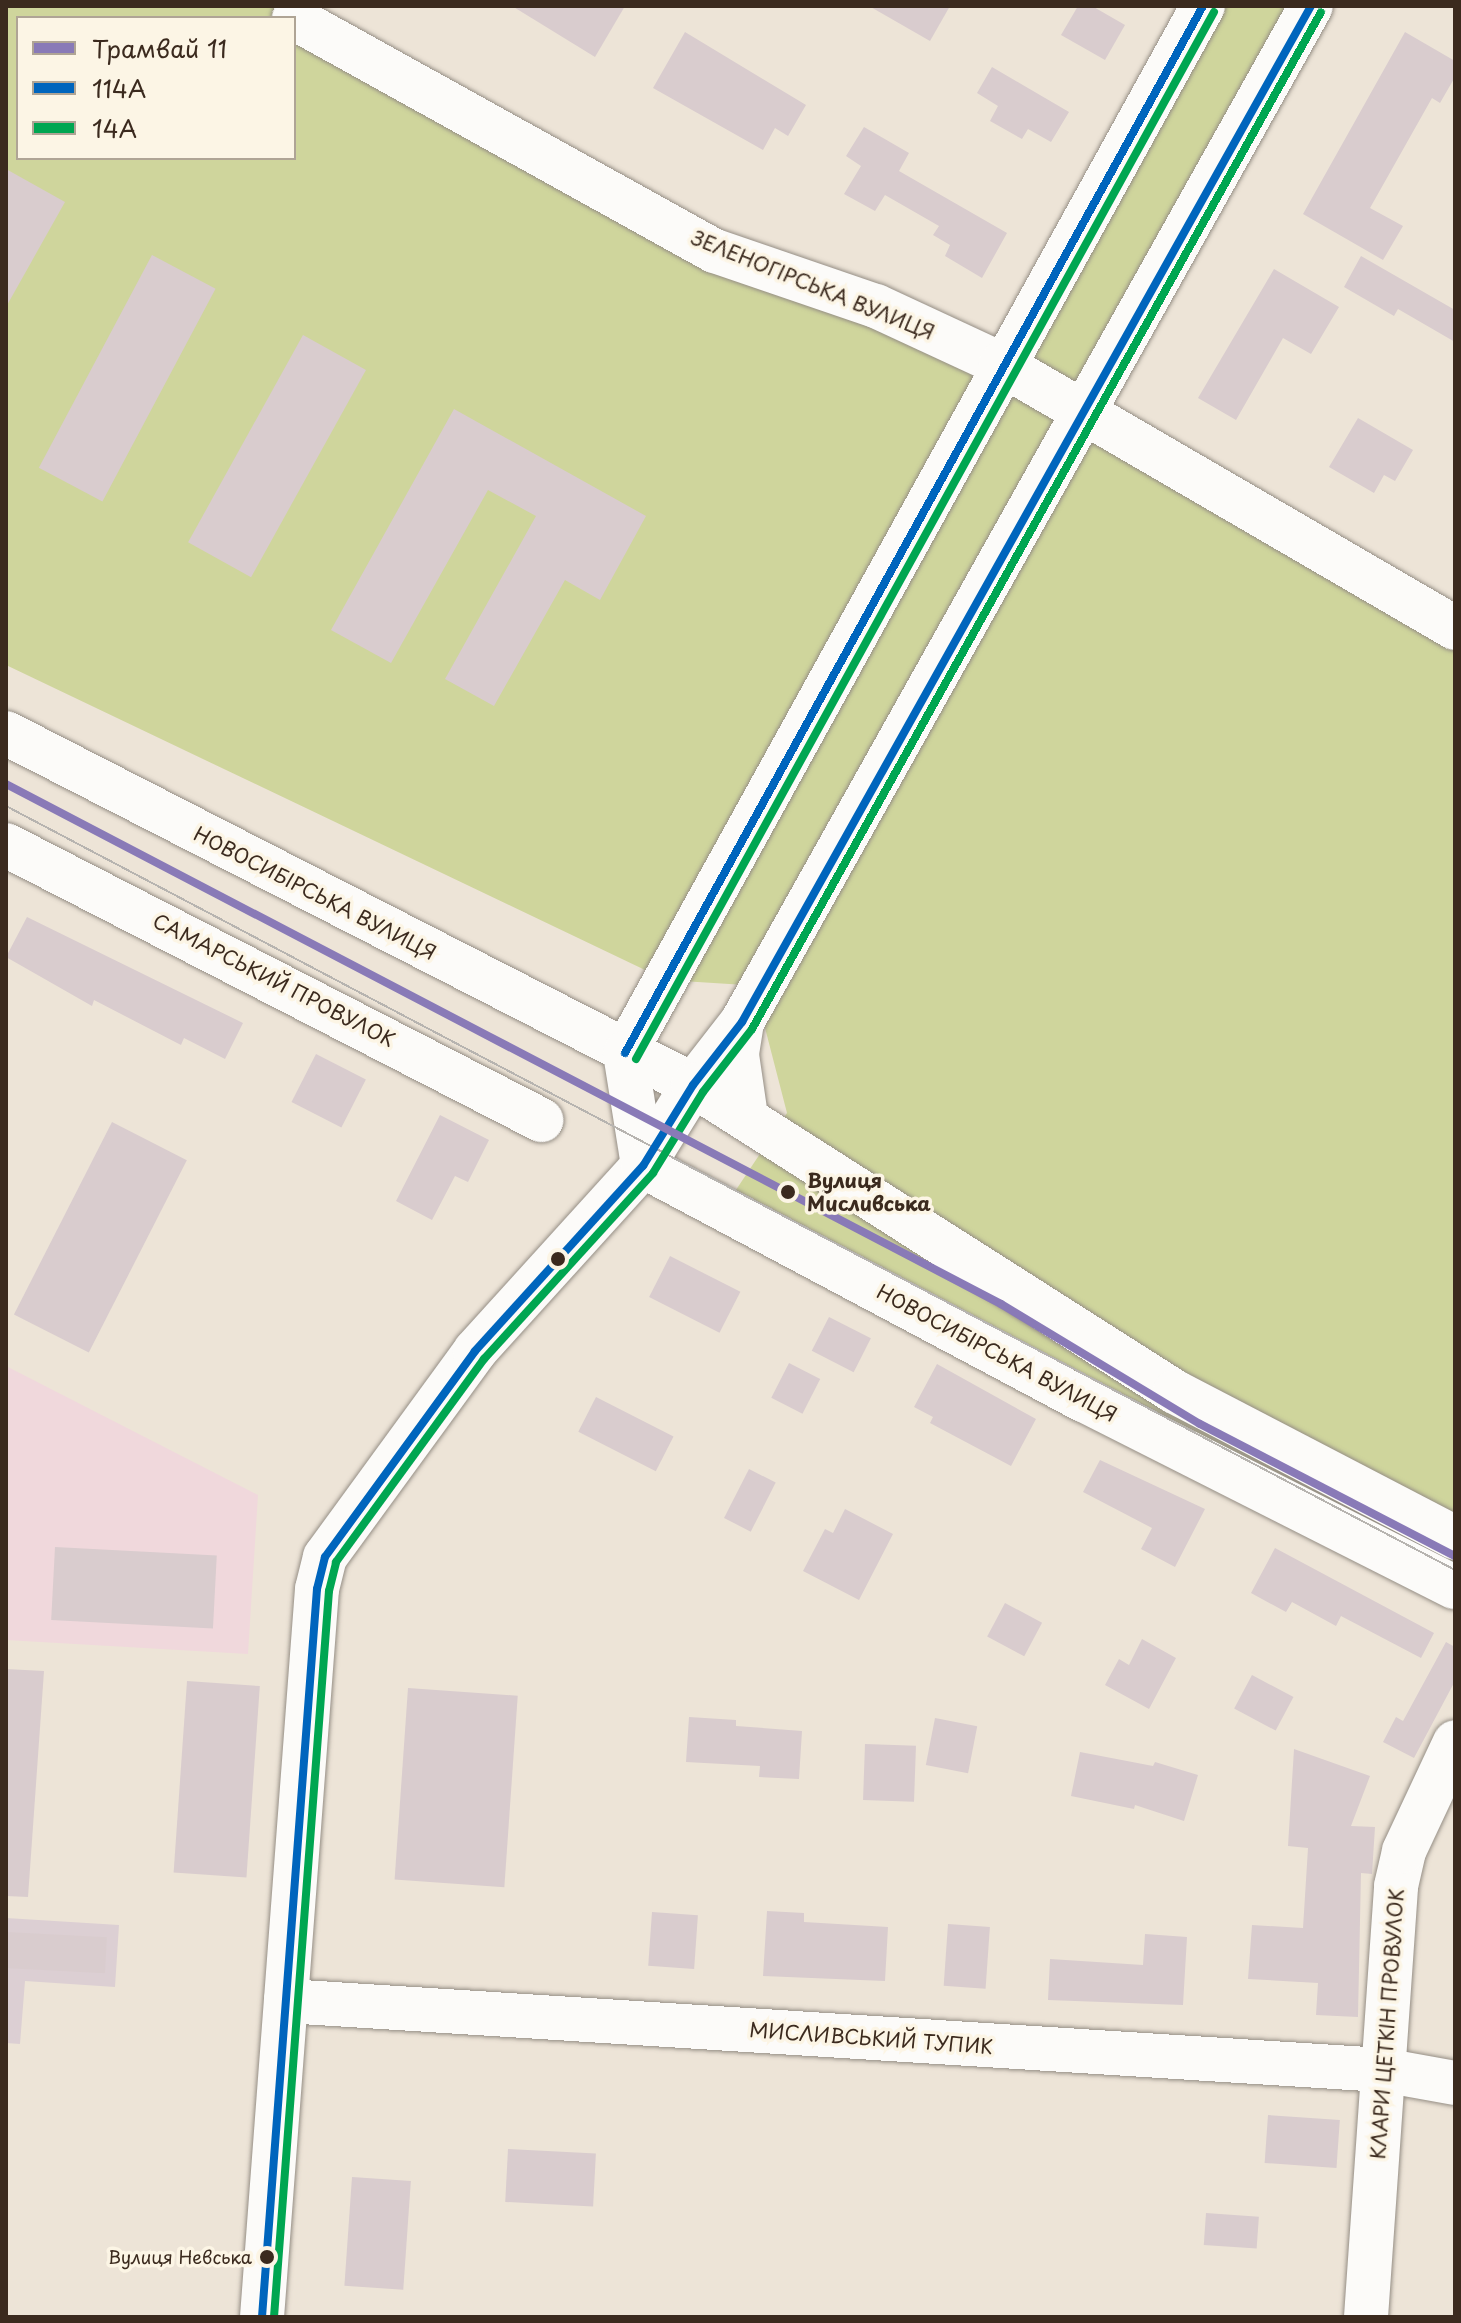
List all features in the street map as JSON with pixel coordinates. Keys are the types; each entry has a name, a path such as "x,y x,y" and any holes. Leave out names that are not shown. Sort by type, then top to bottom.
{"street":[{"name":"ЗЕЛЕНОГІРСЬКА ВУЛИЦЯ","path":"271,6 290,16"},
{"path":"643,1166 625,1053 1001,364 1203,6"},
{"path":"262,2317 317,1589 325,1557 475,1351 643,1166 693,1085 738,1026 1311,6"},
{"name":"ЗЕЛЕНОГІРСЬКА ВУЛИЦЯ","path":"296,19 715,251 876,306 1001,364 1455,628"},
{"name":"НОВОСИБІРСЬКА ВУЛИЦЯ","path":"6,733 625,1053 693,1085 1175,1392 1455,1538"},
{"name":"САМАРСЬКИЙ ПРОВУЛОК","path":"6,845 541,1120"},
{"path":"738,1026 746,1117"},
{"name":"НОВОСИБІРСЬКА ВУЛИЦЯ","path":"643,1166 1455,1587"},
{"path":"914,1309 953,1250"},
{"name":"КЛАРИ ЦЕТКІН ПРОВУЛОК","path":"1366,2317 1401,1863 1455,1742"},
{"name":"МИСЛИВСЬКИЙ ТУПИК","path":"286,2001 1383,2070 1455,2083"}],"shaded area":[{"path":"6,1366 258,1495 248,1654 6,1640"},
{"path":"6,1918 119,1925 115,1987 25,1981 20,2044 6,2043"}],"green space":[{"path":"6,6 271,6 289,16 16,16 16,160 296,160 296,19 715,251 1001,364 1203,6 1311,6 1083,411 1455,628 1455,1587 716,1220 787,1113 764,1024 761,986 666,980 6,665"}],"building":[{"path":"512,6 625,6 595,57"},
{"path":"869,6 950,6 930,41"},
{"path":"1078,6 1092,6 1125,25 1105,60 1061,35"},
{"path":"685,32 806,105 788,136 775,128 763,150 653,88"},
{"path":"1405,32 1455,61 1455,77 1440,103 1432,98 1370,208 1403,226 1383,260 1303,214"},
{"path":"992,67 1069,112 1051,142 1028,129 1022,139 990,121 998,106 977,93"},
{"path":"864,127 909,153 899,171 1007,233 982,278 945,256 950,245 933,235 939,226 885,195 875,211 844,194 861,166 846,156"},
{"path":"6,169 65,202 6,307"},
{"path":"152,255 216,289 102,502 39,468"},
{"path":"1361,256 1455,310 1455,342 1398,309 1394,316 1344,287"},
{"path":"1274,269 1339,307 1311,354 1283,338 1236,420 1198,398"},
{"path":"303,335 366,370 251,577 188,542"},
{"path":"454,409 646,516 600,600 565,580 494,706 445,679 536,516 488,490 391,663 331,630"},
{"path":"1358,418 1413,450 1395,481 1384,475 1374,493 1329,467"},
{"path":"27,917 243,1023 225,1059 184,1038 181,1045 94,1000 92,1006 6,957"},
{"path":"316,1054 366,1079 341,1128 291,1102"},
{"path":"440,1115 489,1140 468,1182 455,1176 432,1220 396,1201"},
{"path":"112,1122 187,1160 89,1353 14,1314"},
{"path":"670,1256 740,1292 720,1333 649,1297"},
{"path":"829,1317 871,1338 854,1372 812,1351"},
{"path":"789,1363 820,1379 802,1414 771,1398"},
{"path":"937,1364 1036,1419 1011,1466 930,1423 933,1417 914,1407"},
{"path":"596,1397 674,1436 656,1471 578,1432"},
{"path":"1100,1460 1205,1509 1175,1567 1141,1549 1152,1528 1083,1492"},
{"path":"749,1469 776,1483 751,1532 724,1518"},
{"path":"845,1509 893,1534 859,1600 803,1571 825,1529 833,1533"},
{"path":"55,1547 217,1555 213,1628 51,1620"},
{"path":"1275,1548 1434,1633 1421,1658 1341,1616 1336,1626 1292,1602 1286,1612 1251,1593"},
{"path":"1005,1603 1042,1623 1024,1656 987,1637"},
{"path":"1142,1639 1176,1658 1149,1709 1105,1685 1119,1659 1129,1665"},
{"path":"1446,1642 1455,1647 1455,1681 1414,1758 1383,1742 1396,1717 1403,1721"},
{"path":"6,1669 44,1671 28,1897 6,1896"},
{"path":"1252,1675 1293,1697 1276,1731 1234,1709"},
{"path":"187,1681 260,1686 246,1878 174,1873"},
{"path":"408,1688 518,1696 504,1887 395,1880"},
{"path":"689,1717 736,1720 736,1726 802,1731 799,1779 759,1777 760,1766 686,1762"},
{"path":"935,1718 977,1726 968,1773 926,1765"},
{"path":"865,1744 916,1746 914,1802 863,1800"},
{"path":"1294,1749 1370,1776 1351,1826 1375,1827 1372,1874 1361,1873 1358,2017 1316,2015 1318,1983 1248,1979 1252,1925 1303,1928 1308,1848 1288,1846"},
{"path":"1080,1752 1153,1766 1155,1762 1198,1775 1184,1821 1135,1805 1134,1809 1071,1796"},
{"path":"767,1911 804,1913 804,1922 888,1927 885,1981 763,1976"},
{"path":"652,1912 698,1915 694,1969 648,1966"},
{"path":"948,1924 990,1927 986,1989 944,1986"},
{"path":"6,1932 107,1937 105,1973 6,1968"},
{"path":"1145,1934 1187,1937 1183,2005 1048,2000 1050,1959 1143,1965"},
{"path":"1268,2115 1340,2120 1336,2168 1265,2163"},
{"path":"508,2149 596,2154 593,2207 505,2202"},
{"path":"352,2177 411,2181 403,2290 344,2286"},
{"path":"1206,2213 1259,2217 1257,2249 1204,2245"}],"tram line":[{"name":"11","path":"6,784 1001,1304 1200,1424 1455,1556"},
{"path":"6,806 1455,1570"}],"transit line":[{"name":"114А","path":"625,1053 1203,6"},
{"name":"114А","path":"262,2317 317,1589 325,1557 475,1351 643,1166 693,1085 742,1022 1311,6"},
{"name":"14А","path":"636,1059 1214,12"},
{"name":"14А","path":"274,2317 329,1591 336,1562 484,1359 653,1173 703,1092 752,1029 1321,12"}],"place":[{"name":"Вулиця Мисливська","path":"788,1192"},
{"name":"Вулиця Невська","path":"267,2257"}]}
